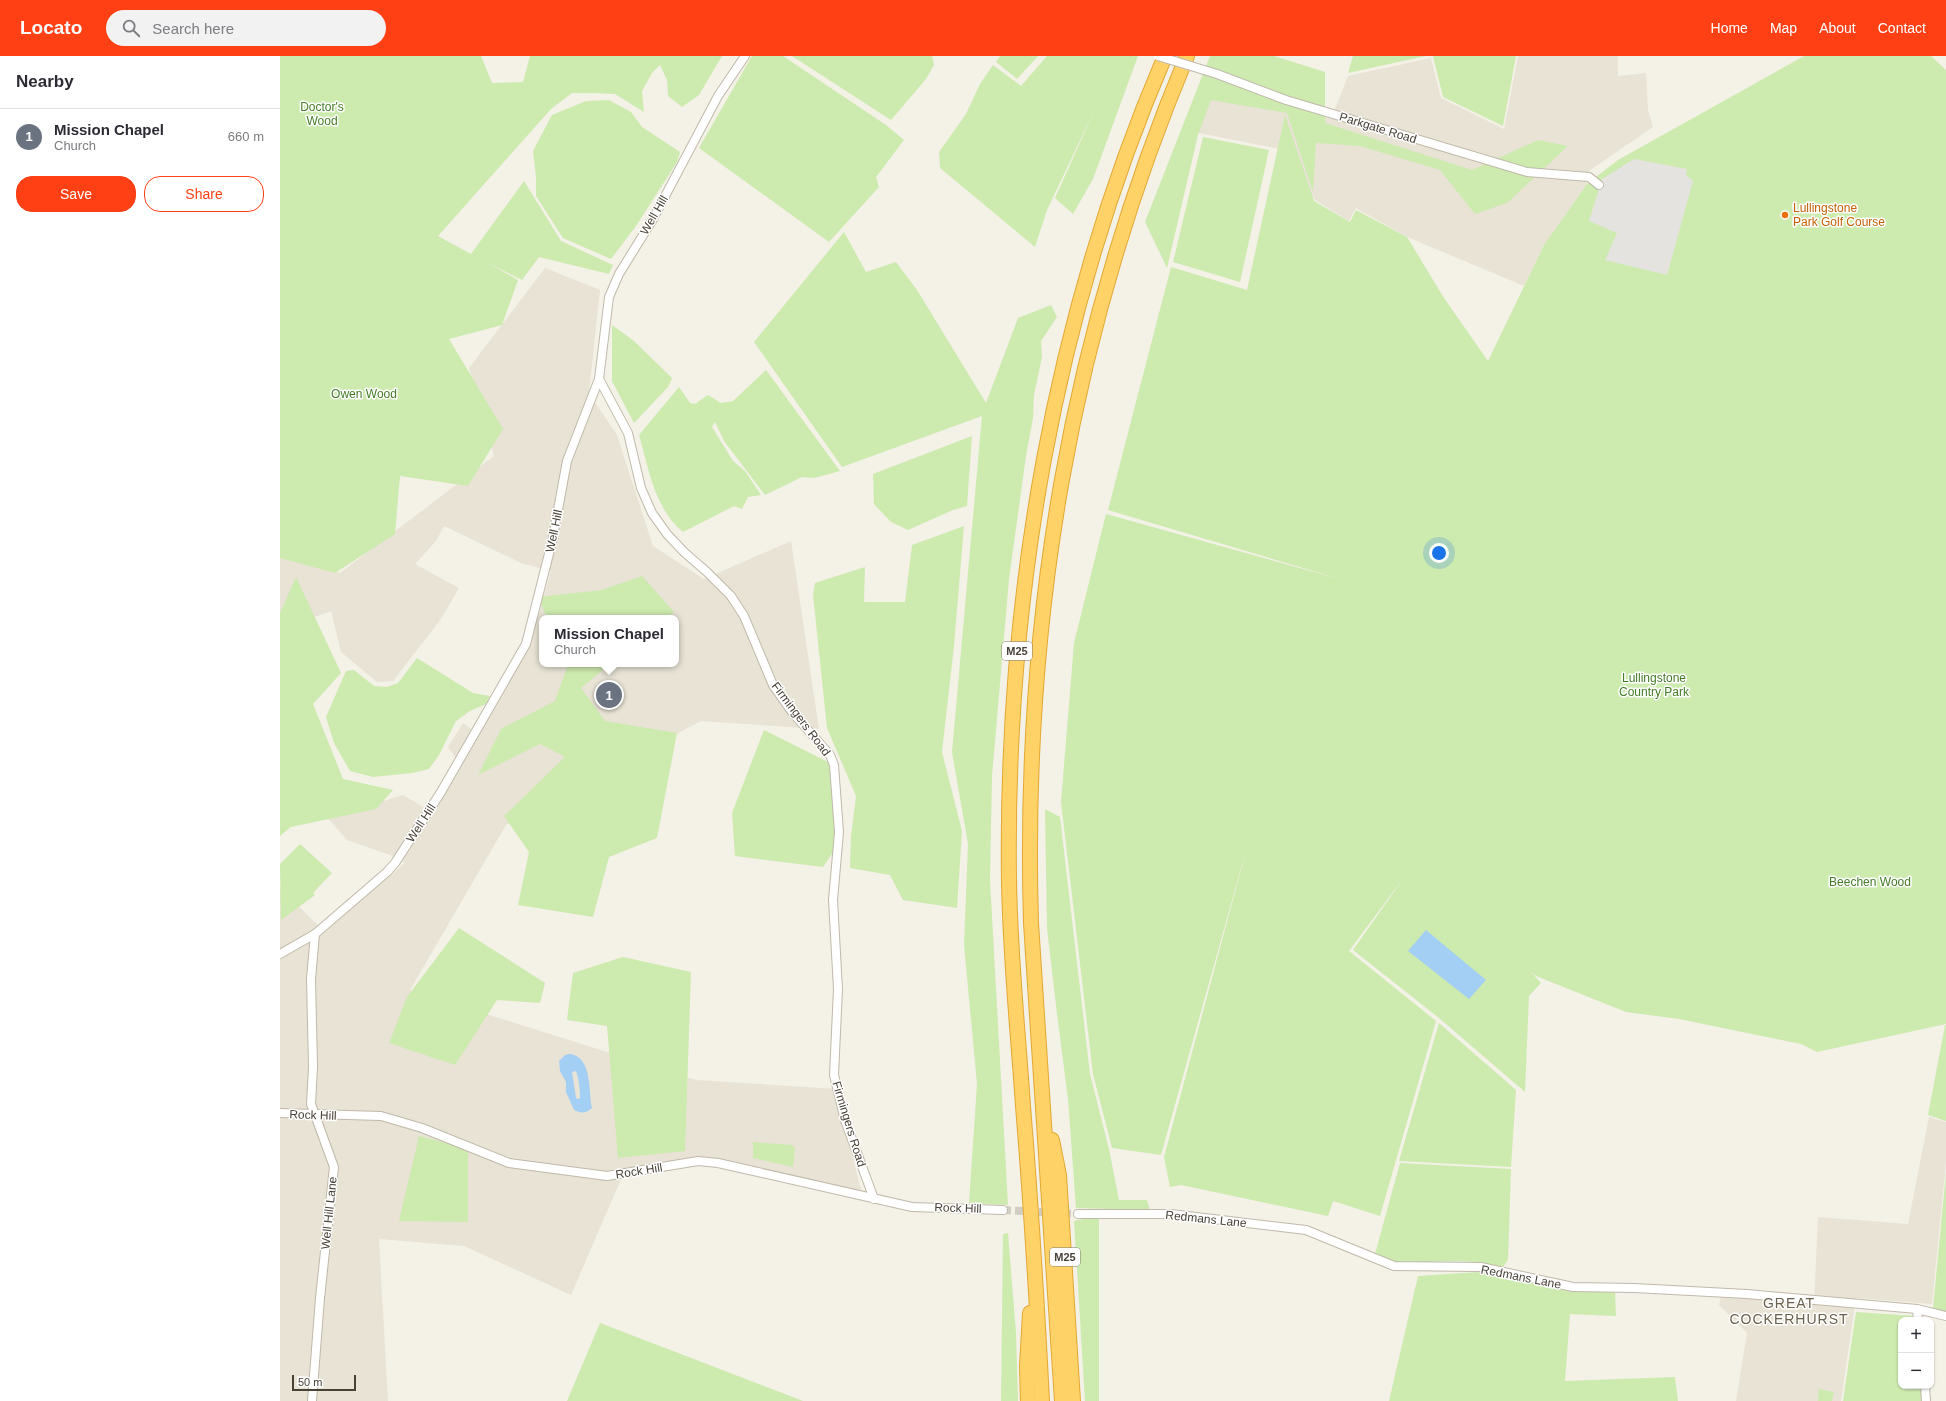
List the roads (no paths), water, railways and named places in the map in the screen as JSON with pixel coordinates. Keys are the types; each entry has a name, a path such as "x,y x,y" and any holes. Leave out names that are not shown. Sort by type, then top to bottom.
{"highway":[{"name":"M25","path":"1042,1401 1034,1265 1014,988 1009,883 1012,725 1022,605 1041,478 1075,323 1116,186 1165,56"},
{"name":"M25","path":"1062,1401 1031,923 1029,812 1034,701 1045,587 1062,474 1078,397 1100,307 1134,198 1187,56"},
{"name":"M25","path":"1044,1114 1053,1144 1059,1175 1073,1401"},
{"name":"M25","path":"1028,1401 1028,1341 1034,1265"}],"street":[{"name":"Well Hill","path":"280,954 315,934 396,863 441,792 526,644 552,542 567,461 599,379 609,297 619,274 653,219 718,96 745,56"},
{"name":"Parkgate Road","path":"1158,56 1217,74 1286,100 1527,172 1589,177 1600,185"},
{"name":"Firmingers Road","path":"599,379 628,433 642,488 652,513 667,534 684,552 731,596 744,616 773,685 792,712 826,750 834,765 839,832 833,900 838,989 833,1058 834,1075 845,1120 874,1198"},
{"name":"Well Hill Lane","path":"312,1401 320,1291 334,1166 314,1116 311,1104 313,1067 311,979 315,934"},
{"name":"Rock Hill","path":"280,1113 314,1116 381,1116 422,1128 509,1163 523,1165 607,1176 698,1161 718,1163 912,1207 1003,1210"},
{"name":"Redmans Lane","path":"1078,1214 1171,1214 1306,1230 1394,1266 1481,1268 1573,1287 1634,1288 1747,1294 1917,1309 1946,1316"},
{"path":"1917,1309 1918,1317"},
{"path":"1925,1389 1926,1401"}],"water":[{"path":"1426,930 1486,980 1469,999 1408,951"},
{"path":"570,1054 577,1057 583,1061 586,1068 592,1108 585,1112 574,1110 566,1092 566,1082 560,1071 559,1061 565,1055","holes":["576,1071 580,1095 580,1098 578,1099 576,1098 572,1072"]}],"tunnel":[{"path":"1003,1210 1078,1214"}],"place":[{"name":"Lullingstone Park Golf Course","path":"1785,215"},
{"name":"Mission Chapel","path":"609,695"}],"district":[{"name":"GREAT COCKERHURST","path":"1789,1312"}],"park label":[{"name":"Doctor's Wood","path":"322,114"},
{"name":"Owen Wood","path":"364,394"},
{"name":"Lullingstone Country Park","path":"1654,685"},
{"name":"Beechen Wood","path":"1870,882"}]}
